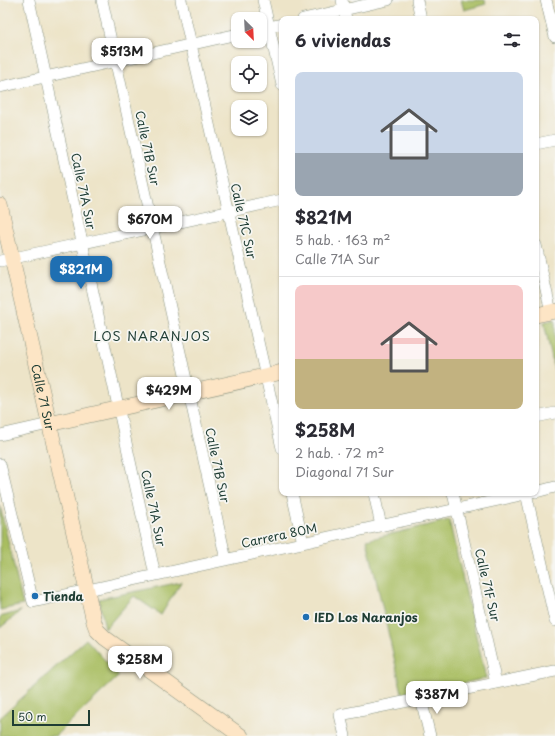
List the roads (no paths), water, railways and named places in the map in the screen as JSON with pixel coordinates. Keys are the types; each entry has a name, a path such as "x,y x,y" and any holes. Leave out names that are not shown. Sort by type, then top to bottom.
{"street":[{"name":"Calle 71A Sur","path":"28,0 155,576"},
{"name":"Calle 71B Sur","path":"102,0 226,560"},
{"name":"Calle 71C Sur","path":"181,0 279,434"},
{"path":"263,0 263,12"},
{"path":"317,16 388,0"},
{"path":"417,0 420,16"},
{"path":"546,0 555,37"},
{"path":"267,27 279,25"},
{"path":"0,87 231,35"},
{"path":"267,38 279,76"},
{"path":"539,143 555,140"},
{"path":"6,260 279,201"},
{"name":"Calle 71 Sur","path":"0,205 6,260 49,424 94,622 100,633 242,736"},
{"path":"539,257 553,312 539,314"},
{"path":"0,435 279,373"},
{"path":"539,416 555,413"},
{"name":"Carrera 80M","path":"0,464 33,602 516,496"},
{"name":"Carrera 80M","path":"539,491 555,488"},
{"path":"293,496 304,543"},
{"path":"375,496 381,526"},
{"name":"Calle 71F Sur","path":"455,496 496,683"},
{"path":"531,496 555,621"},
{"path":"345,736 340,715 555,671"},
{"path":"421,698 430,736"}],"place":[{"name":"Tienda","path":"35,596"},
{"name":"IED Los Naranjos","path":"306,617"}],"district":[{"name":"LOS NARANJOS","path":"152,335"}]}
